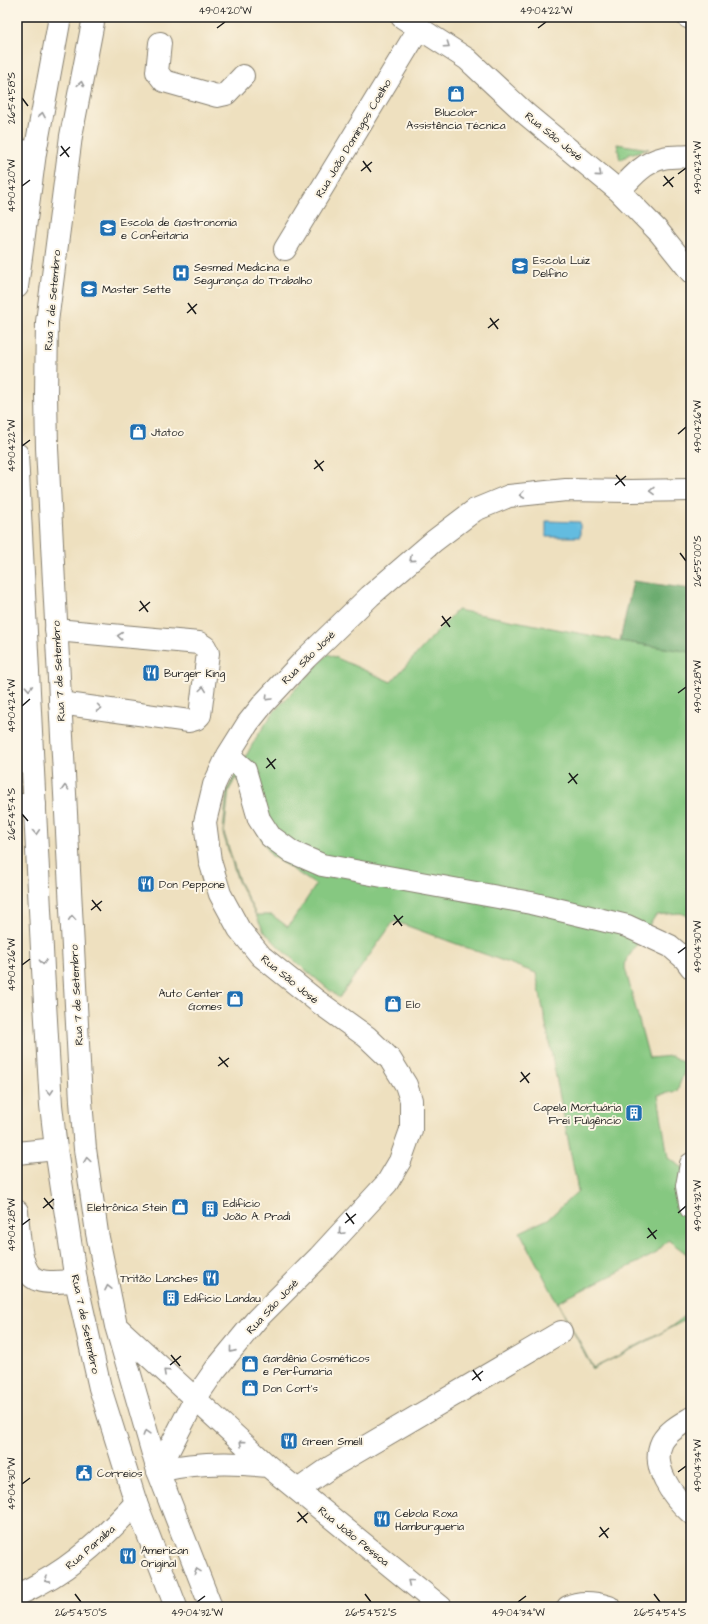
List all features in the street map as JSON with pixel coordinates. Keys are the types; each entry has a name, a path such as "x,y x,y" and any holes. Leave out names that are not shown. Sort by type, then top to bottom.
{"main road":[{"path":"17,287 26,151 60,17"},
{"name":"Rua 7 de Setembro","path":"94,17 71,136 47,322 46,395 56,630 81,1101 85,1149 97,1233 116,1326 158,1471 211,1607"},
{"name":"Rua São José","path":"411,22 467,59 526,114 619,191 660,232 691,272"},
{"name":"Rua João Domingos Coelho","path":"285,249 411,22"},
{"path":"160,43 157,72 164,81 217,96 226,94 243,76"},
{"path":"619,191 638,172 652,163 663,158 691,156"},
{"name":"Rua 7 de Setembro","path":"17,454 26,805 56,1149 76,1281 100,1388 136,1503 176,1607"},
{"name":"Rua São José","path":"158,1471 195,1399 215,1370 257,1319 319,1257 387,1183 400,1161 412,1130 411,1100 406,1085 390,1059 367,1037 317,1001 261,956 239,929 220,894 210,861 205,822 214,785 228,755 248,723 264,703 306,658 376,591 434,541 475,510 509,496 566,490 631,492 691,490"},
{"path":"56,630 199,643 205,647 208,653 200,715 196,719 189,721 60,703"},
{"path":"228,755 245,770 259,819 270,836 292,852 322,864 531,903 627,926 670,946 685,959 691,967"},
{"path":"17,1153 56,1149"},
{"path":"691,1164 687,1186 691,1208"},
{"path":"17,1211 23,1263 32,1276 37,1280 76,1281"},
{"path":"116,1326 195,1399"},
{"path":"298,1490 331,1467 561,1332"},
{"name":"Rua João Pessoa","path":"195,1399 268,1466 441,1607"},
{"path":"691,1418 676,1426 662,1442 658,1462 666,1484 691,1513"},
{"path":"158,1471 180,1466 206,1463 233,1462 268,1466"},
{"name":"Rua Paraíba","path":"17,1594 57,1574 75,1561 114,1526 136,1503 158,1471"},
{"path":"568,1607 575,1603 600,1604 609,1607"}],"green space":[{"path":"617,144 649,149 630,154 620,160"},
{"path":"633,581 691,589 691,652 620,641"},
{"path":"457,610 620,641 691,652 691,917 680,913 656,915 624,964 649,1058 672,1056 687,1065 677,1091 658,1095 668,1158 691,1173 691,1257 668,1240 655,1254 558,1302 593,1368 612,1359 593,1369 520,1232 548,1219 578,1191 536,973 394,921 339,998 283,951 264,931 238,881 223,833 227,790 256,738 273,713 328,654 391,682","holes":["237,776 257,831 271,855 316,885 288,927 272,915 256,915 239,881 224,833 229,790"]},
{"path":"691,1309 691,1317 662,1332 672,1326"},
{"path":"662,1332 646,1342 612,1359"}],"water":[{"path":"546,521 580,522 580,537 546,537"}],"place":[{"name":"Blucolor Assistência Técnica","path":"456,94"},
{"name":"Escola de Gastronomia e Confeitaria","path":"108,228"},
{"name":"Escola Luiz Delfino","path":"520,266"},
{"name":"Sesmed Medicina e Segurança do Trabalho","path":"181,273"},
{"name":"Master Sette","path":"89,289"},
{"name":"Jtatoo","path":"138,432"},
{"name":"Burger King","path":"151,673"},
{"name":"Don Peppone","path":"146,884"},
{"name":"Auto Center Gomes","path":"235,999"},
{"name":"Elo","path":"393,1004"},
{"name":"Capela Mortuária Frei Fulgêncio","path":"634,1113"},
{"name":"Eletrônica Stein","path":"180,1207"},
{"name":"Edifício João A. Pradi","path":"210,1209"},
{"name":"Tritão Lanches","path":"211,1278"},
{"name":"Edifício Landau","path":"171,1298"},
{"name":"Gardênia Cosméticos e Perfumaria","path":"250,1364"},
{"name":"Don Cort's","path":"250,1388"},
{"name":"Green Smell","path":"289,1441"},
{"name":"Correios","path":"84,1473"},
{"name":"Cebola Roxa Hamburgueria","path":"382,1519"},
{"name":"American Original","path":"128,1556"}]}
